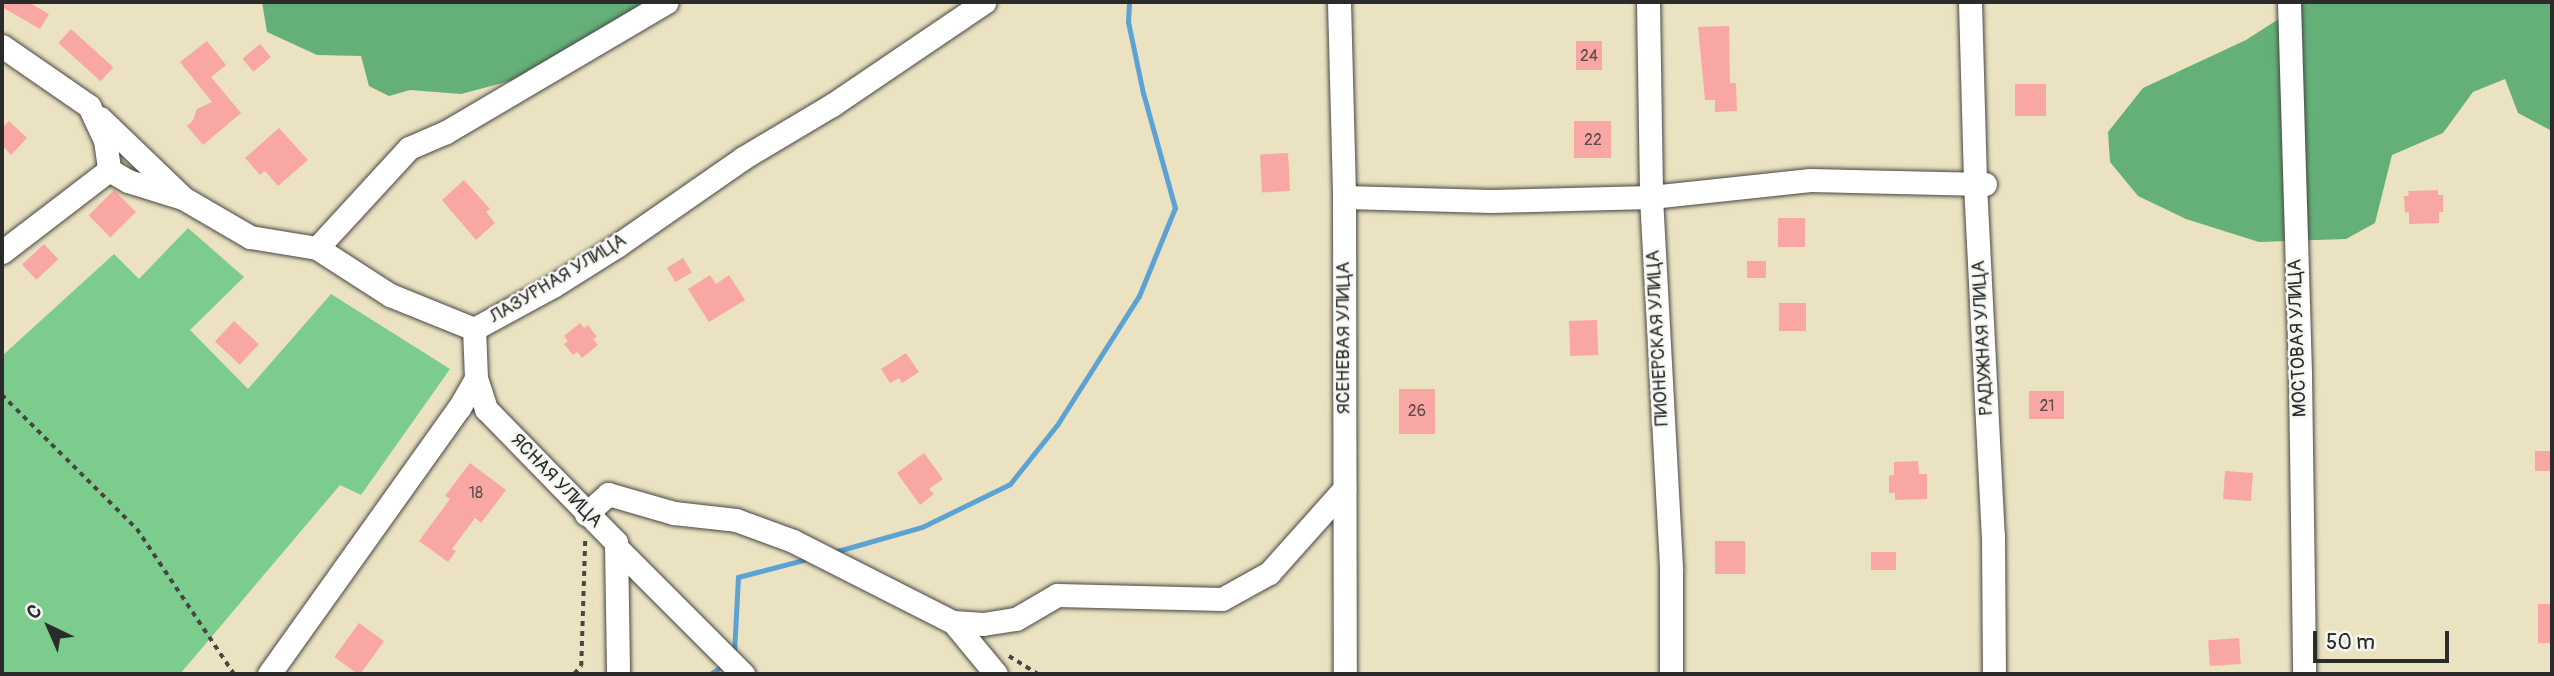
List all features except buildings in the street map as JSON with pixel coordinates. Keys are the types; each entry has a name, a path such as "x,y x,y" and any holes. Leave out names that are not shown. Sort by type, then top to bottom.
{"street":[{"path":"317,248 410,148 446,132 667,2"},
{"name":"ЛАЗУРНАЯ УЛИЦА","path":"476,378 474,329 553,286 618,245 743,159 832,105 984,2"},
{"name":"ЯСЕНЕВАЯ УЛИЦА","path":"1339,2 1344,198 1345,674"},
{"name":"ПИОНЕРСКАЯ УЛИЦА","path":"1648,2 1651,197 1671,570 1671,674"},
{"name":"РАДУЖНАЯ УЛИЦА","path":"1970,2 1980,184 1993,535 1994,674"},
{"name":"МОСТОВАЯ УЛИЦА","path":"2289,2 2300,375 2304,674"},
{"path":"2,46 89,106 183,198"},
{"path":"89,106 105,140 109,170"},
{"path":"109,170 128,181 183,198 250,237 317,248 390,295 474,329"},
{"path":"2,252 109,170"},
{"path":"1344,198 1491,201 1651,197 1810,180 1980,184"},
{"path":"269,674 459,408 476,378"},
{"name":"ЯСНАЯ УЛИЦА","path":"476,378 485,409 616,542 618,674"},
{"path":"586,514 608,494 674,513 736,520 793,541 953,622 984,624 1016,619 1057,595 1222,599 1269,573 1344,489"},
{"path":"616,547 743,674"},
{"path":"953,622 996,674"}],"path":[{"path":"2,395 137,529 234,674"},
{"path":"581,674 586,514"},
{"path":"574,674 581,666"}],"green space":[{"path":"262,2 646,2 529,76 461,94 410,90 389,96 369,86 361,56 317,55 267,32"},
{"path":"2305,2 2552,2 2552,131 2518,113 2505,79 2473,92 2443,133 2392,155 2375,223 2346,239 2259,242 2186,219 2138,196 2110,162 2108,132 2143,88 2246,40"},
{"path":"188,228 244,277 190,330 248,389 331,294 450,369 361,495 340,485 180,674 2,674 2,356 114,254 139,279"}],"waterway":[{"path":"834,552 922,527 1010,484 1057,425 1139,296 1175,208 1143,93 1128,22 1129,2"},
{"path":"734,653 738,577 811,558"},
{"path":"710,674 724,665"}]}
